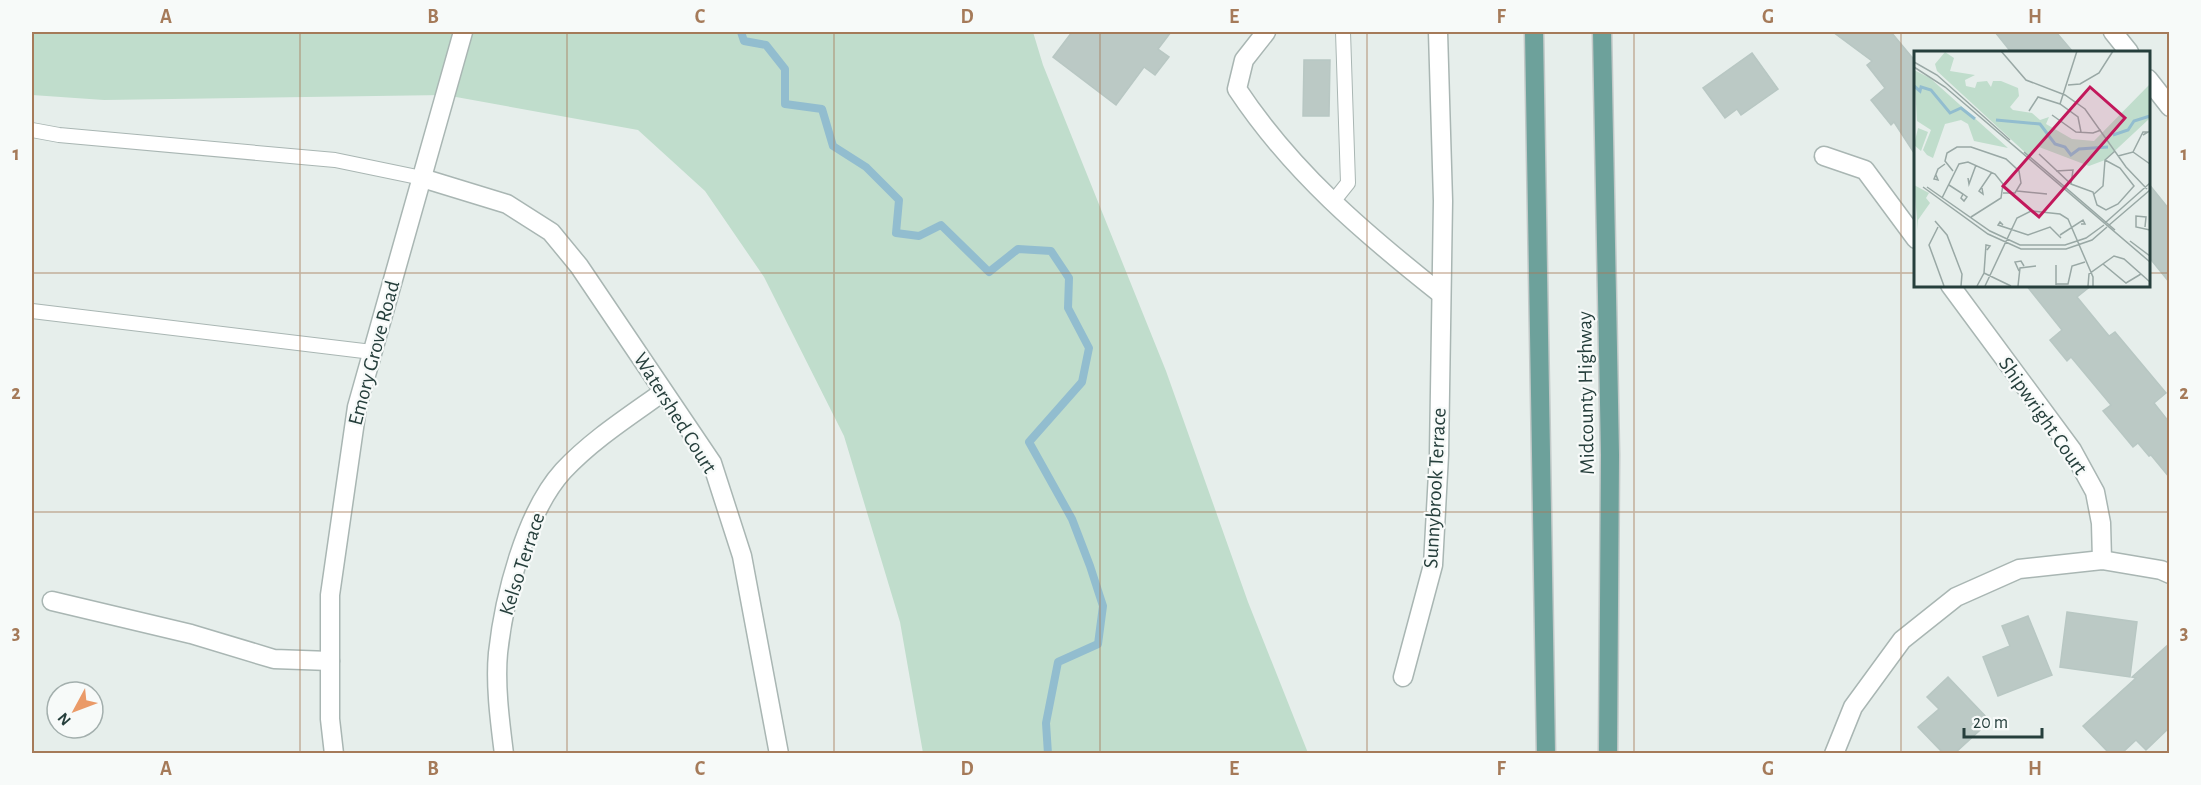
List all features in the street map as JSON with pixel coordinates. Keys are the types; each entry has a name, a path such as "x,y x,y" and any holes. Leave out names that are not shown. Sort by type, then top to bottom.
{"main road":[{"path":"1534,32 1546,753"},
{"name":"Midcounty Highway","path":"1602,32 1610,455 1608,753"}],"street":[{"name":"Emory Grove Road","path":"334,753 330,719 330,595 357,407 463,32"},
{"path":"1266,32 1244,60 1237,89 1260,124 1332,203 1388,253 1442,294"},
{"name":"Sunnybrook Terrace","path":"1403,677 1433,565 1439,455 1443,201 1438,32"},
{"path":"2113,32 2128,51"},
{"path":"2150,82 2169,107"},
{"path":"1824,156 1866,170 1914,236"},
{"name":"Watershed Court","path":"423,178 507,204 550,232 579,266 712,463 742,556 779,753"},
{"name":"Shipwright Court","path":"1951,286 2072,450 2095,492 2102,523 2102,560"},
{"name":"Kelso Terrace","path":"504,753 500,719 498,656 507,596 535,513 562,473 591,444 663,392"},
{"path":"1834,753 1853,707 1902,640 1956,597 2019,569 2102,560 2161,570 2169,574"},
{"path":"52,602 191,634 274,659 330,661"}],"lane":[{"path":"1332,203 1348,183 1343,32"},
{"path":"32,130 59,135 335,160 423,178"},
{"path":"32,311 372,352"}],"green space":[{"path":"32,32 1033,32 1043,65 1166,371 1248,602 1308,753 923,753 900,622 844,436 764,277 705,191 638,130 445,95 104,100 32,95"}],"building":[{"path":"1072,32 1171,32 1158,49 1169,57 1155,75 1144,67 1116,105 1053,57"},
{"path":"1833,32 1891,32 1914,60 1914,153 1894,122 1891,125 1871,100 1885,88 1867,65 1872,61"},
{"path":"1995,32 2056,32 2072,51 2010,51"},
{"path":"1752,53 1778,89 1741,115 1737,109 1725,118 1703,88"},
{"path":"1304,60 1330,60 1329,116 1303,116"},
{"path":"2150,185 2169,209 2169,282 2150,258"},
{"path":"2027,286 2091,286 2077,297 2109,336 2115,332 2166,393 2154,403 2169,422 2169,477 2138,443 2133,447 2103,411 2111,405 2071,357 2067,361 2050,340 2062,330"},
{"path":"2067,612 2137,622 2130,677 2060,667"},
{"path":"2028,616 2052,675 1998,696 1983,657 2010,646 2002,626"},
{"path":"2169,644 2169,728 2146,750 2136,740 2122,753 2109,753 2083,726 2136,678 2132,677"},
{"path":"1948,677 1990,721 1955,753 1943,753 1918,727 1939,709 1927,697"}],"waterway":[{"path":"741,32 744,41 766,45 785,69 785,104 822,109 833,146 866,167 899,200 896,233 919,236 941,225 989,272 1018,249 1051,251 1069,278 1068,308 1089,348 1082,382 1029,442 1072,519 1103,606 1098,644 1058,662 1046,723 1048,754"}]}
